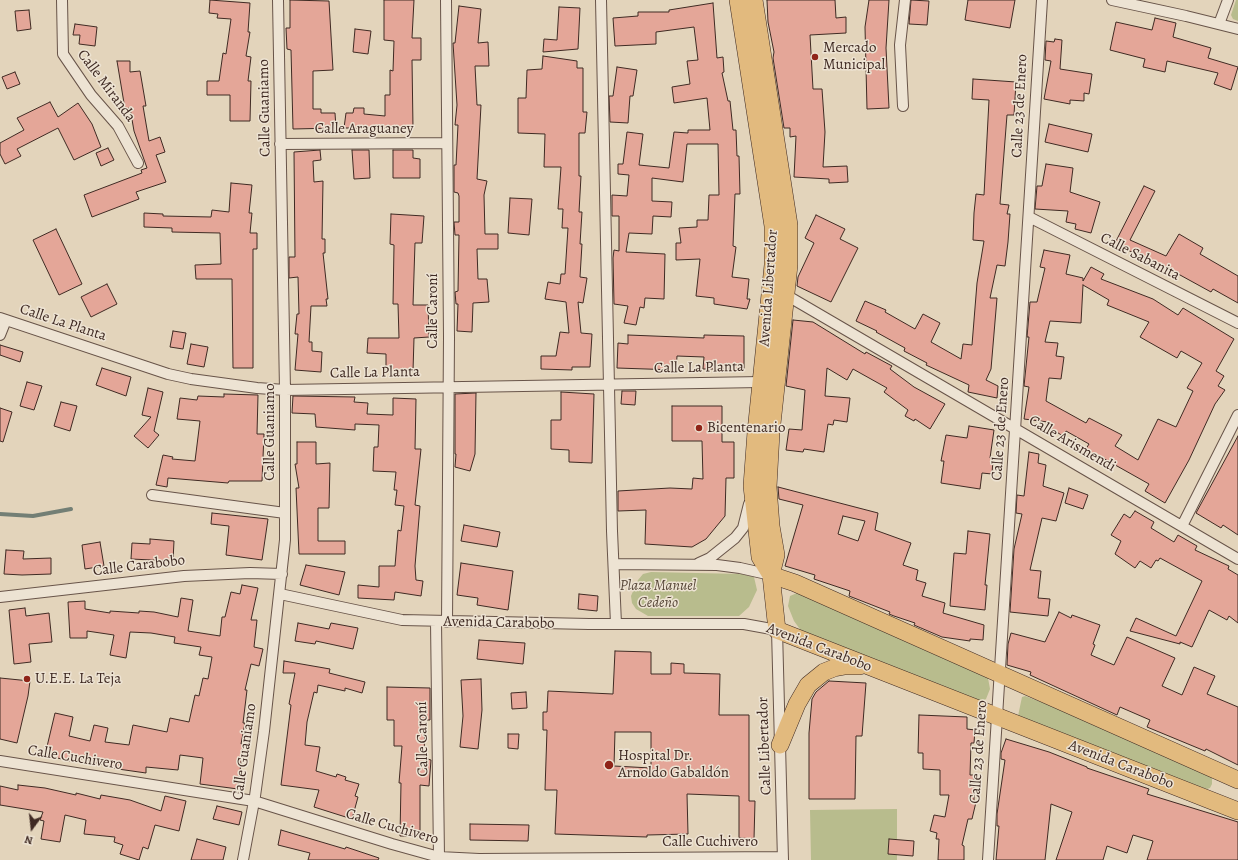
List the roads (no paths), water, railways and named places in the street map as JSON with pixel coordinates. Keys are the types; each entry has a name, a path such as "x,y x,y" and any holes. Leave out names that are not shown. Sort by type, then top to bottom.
{"highway":[{"name":"Avenida Libertador","path":"738,0 773,226 773,265 752,486 760,557 771,575"},
{"name":"Avenida Libertador","path":"754,0 787,208 789,244 786,295 770,456 769,502 776,555 771,575 777,630"},
{"name":"Avenida Carabobo","path":"771,575 795,583 1238,780"},
{"name":"Avenida Carabobo","path":"777,630 1238,811"},
{"path":"780,745 799,699 808,685 815,678 824,672 845,666 872,668"}],"street":[{"name":"Calle Miranda","path":"62,0 63,54 87,89 118,126 138,163"},
{"name":"Calle Guaniamo","path":"243,860 254,801 280,594 286,512 278,0"},
{"name":"Calle Caroní","path":"446,0 448,387 447,622"},
{"path":"601,0 616,624"},
{"path":"903,106 900,45 905,0"},
{"name":"Calle 23 de Enero","path":"988,860 1042,0"},
{"path":"1112,0 1238,29"},
{"path":"1219,24 1228,0"},
{"name":"Calle Araguaney","path":"280,144 447,143"},
{"name":"Calle Sabanita","path":"1029,217 1238,323"},
{"name":"Calle Arismendi","path":"786,295 1238,559"},
{"path":"0,335 3,319"},
{"name":"Calle La Planta","path":"3,319 168,374 218,384 285,390 761,382"},
{"path":"1182,526 1238,415"},
{"path":"695,565 710,558 723,549 743,528 752,486"},
{"path":"152,495 286,512"},
{"name":"Avenida Carabobo","path":"614,564 695,565 740,568 771,575"},
{"name":"Calle Carabobo","path":"0,596 184,576 250,573 282,574"},
{"name":"Avenida Carabobo","path":"280,594 383,618 436,622 744,624 777,630"},
{"name":"Calle Caroní","path":"436,622 439,857"},
{"name":"Calle Libertador","path":"777,630 783,858"},
{"name":"Calle Cuchivero","path":"0,761 254,801 439,857 456,859 783,858"}],"waterway":[{"path":"0,514 33,516 71,509"}],"place":[{"name":"Mercado Municipal","path":"815,57"},
{"name":"Bicentenario","path":"699,428"},
{"name":"U.E.E. La Teja","path":"27,679"},
{"name":"Hospital Dr. Arnoldo Gabaldón","path":"609,765"}],"park label":[{"name":"Plaza Manuel Cedeño","path":"658,594"}]}
